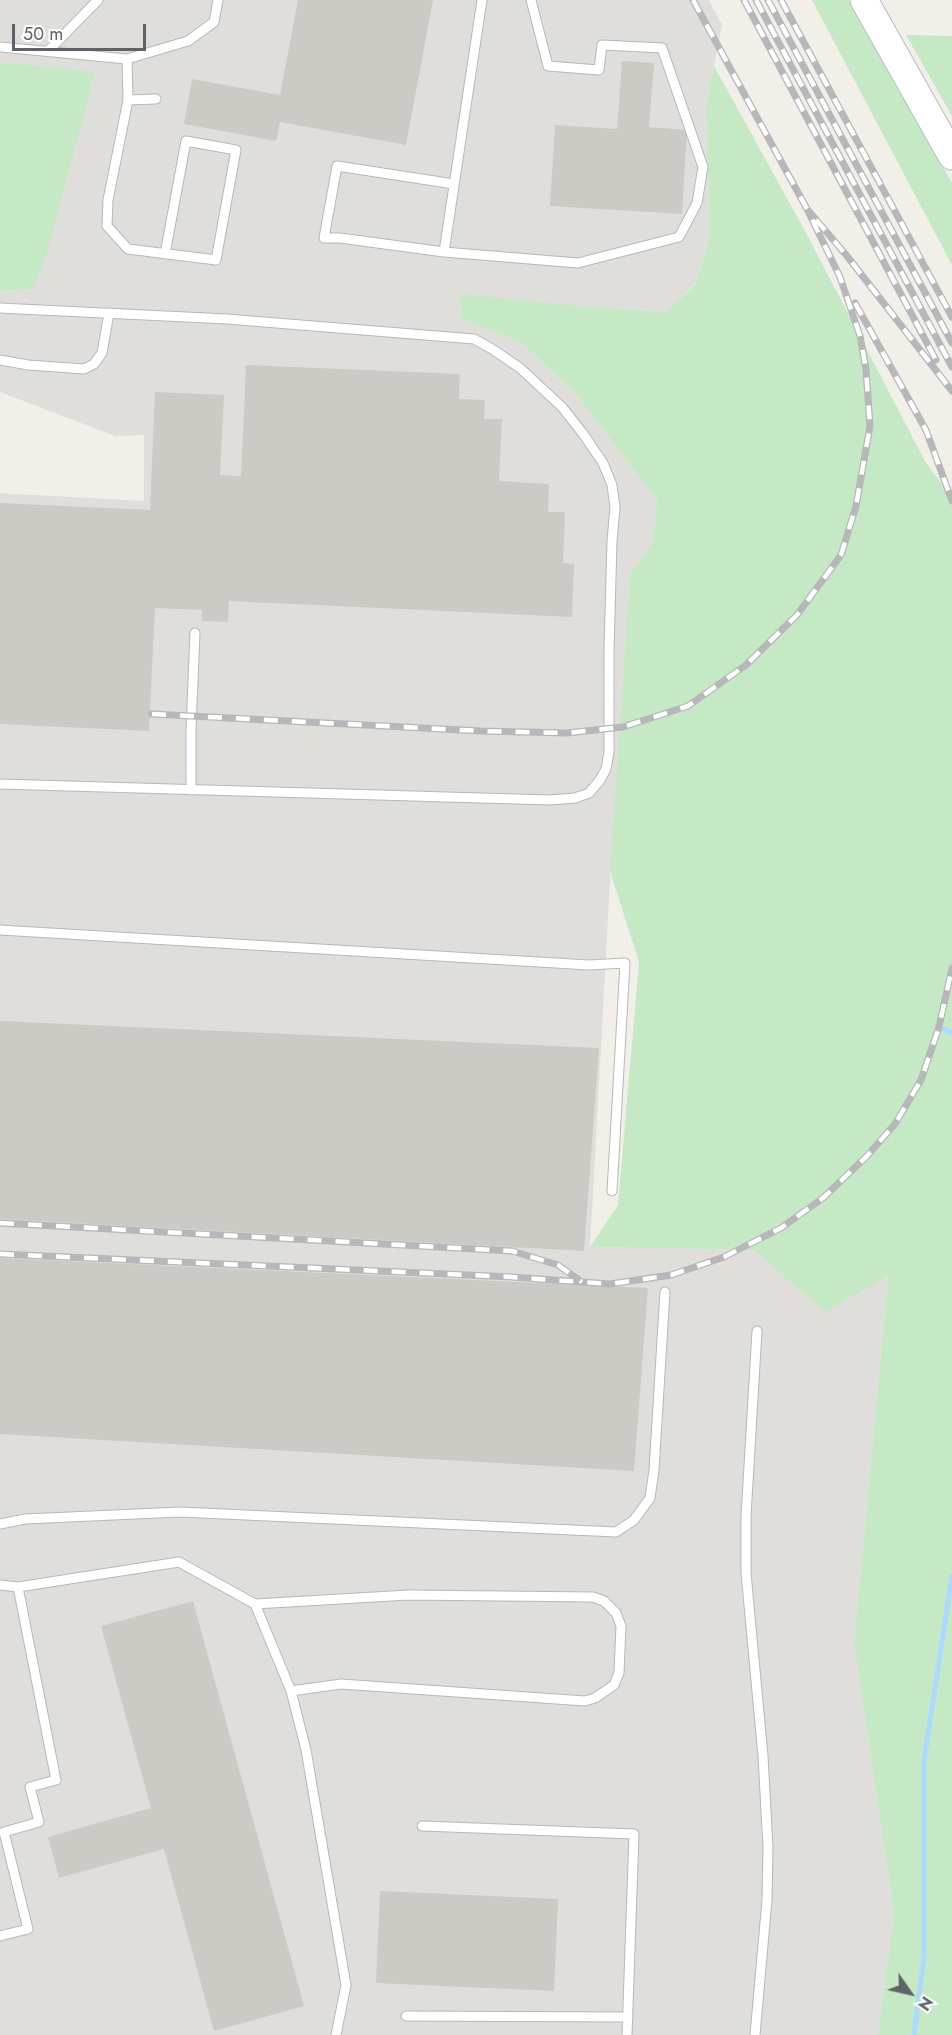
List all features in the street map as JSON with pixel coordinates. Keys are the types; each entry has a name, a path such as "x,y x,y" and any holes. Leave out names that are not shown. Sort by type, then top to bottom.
{"street":[{"path":"864,0 952,156"}],"lane":[{"path":"48,51 98,0"},
{"path":"0,47 128,59 188,41 214,22 218,0"},
{"path":"444,252 482,0"},
{"path":"454,183 337,166 324,238 340,238 444,252 578,263 679,237 697,203 703,167 662,48 602,45 599,70 548,66 531,0"},
{"path":"128,59 128,100 108,200 107,226 128,249 165,254 216,260 236,150 186,141 165,254"},
{"path":"128,100 156,99"},
{"path":"0,308 227,319 474,339 520,368 562,407 603,464 612,485 615,507 609,650 609,752 606,769 589,793 575,798 550,801 0,784"},
{"path":"0,360 28,365 84,369 94,364 102,353 109,314"},
{"path":"191,790 190,729 195,633"},
{"path":"0,930 589,965 626,963 612,1191"},
{"path":"0,1524 25,1519 180,1512 616,1532 634,1520 650,1498 654,1470 665,1292"},
{"path":"755,2035 768,1848 763,1756 746,1573 746,1516 758,1331"},
{"path":"0,1585 18,1587 179,1562 255,1604 408,1595 593,1597 604,1601 616,1613 621,1626 619,1673 614,1685 585,1701 341,1684 291,1691"},
{"path":"0,1936 28,1929 4,1832 39,1822 30,1786 56,1780 18,1587"},
{"path":"255,1604 291,1691 306,1750 346,1986 336,2035"},
{"path":"422,1826 634,1834 627,2035"},
{"path":"406,2016 628,2017"}],"shaded area":[{"path":"0,0 709,0 722,25 706,105 710,236 695,284 667,312 580,306 462,319 522,343 574,392 657,500 653,542 630,574 611,863 590,1247 754,1250 825,1311 888,1275 854,1644 894,1913 878,2035 0,2035 0,493 144,501 144,435 115,436 0,392 0,291 33,289 95,73 0,62"}],"green space":[{"path":"812,0 853,0 952,183 952,265"},
{"path":"906,35 952,36 952,116"},
{"path":"0,62 95,72 47,252 33,289 0,291"},
{"path":"714,66 805,231 926,463 952,497 952,2035 878,2035 894,1913 854,1644 888,1276 825,1312 754,1250 590,1247 618,1205 639,962 610,871 630,574 653,542 657,500 574,392 522,343 462,319 460,294 666,312 695,285 710,236 706,105"}],"building":[{"path":"298,0 433,0 406,145 280,122 276,141 184,124 192,79 280,95"},
{"path":"622,61 654,63 649,127 687,130 682,214 550,206 555,125 617,129"},
{"path":"246,365 460,374 459,399 485,400 484,419 502,419 499,481 549,484 548,512 565,512 563,563 574,564 572,617 229,601 228,622 202,621 202,610 155,608 149,731 0,724 0,503 150,510 155,392 224,395 220,475 241,476"},
{"path":"0,1021 599,1048 584,1251 0,1219"},
{"path":"0,1258 648,1288 634,1471 0,1434"},
{"path":"193,1601 304,2006 214,2031 164,1849 59,1878 48,1837 151,1808 101,1626"},
{"path":"380,1891 558,1899 554,1991 376,1983"}],"waterway":[{"path":"939,1027 952,1033"},
{"path":"914,2035 924,1957 924,1761 952,1576"}],"railway":[{"path":"693,0 807,209 847,256 952,391"},
{"path":"744,0 936,360"},
{"path":"756,0 952,367"},
{"path":"768,0 952,343"},
{"path":"781,0 952,317"},
{"path":"152,714 481,731 567,733 623,727 688,706 746,665 797,615 841,555 856,506 870,426 866,369 860,336 840,277 807,209"},
{"path":"855,303 926,430 952,501"},
{"path":"0,1254 512,1277 610,1284 671,1275 724,1257 781,1228 823,1198 867,1156 895,1124 921,1080 939,1027 952,968"},
{"path":"0,1223 512,1251 558,1265 582,1282"}]}
